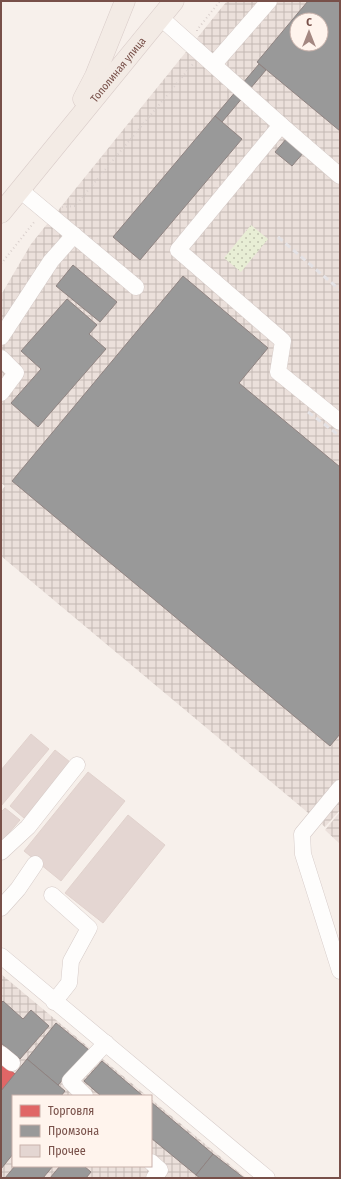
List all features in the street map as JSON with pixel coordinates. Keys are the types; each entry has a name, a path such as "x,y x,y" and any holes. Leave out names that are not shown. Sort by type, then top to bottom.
{"main road":[{"path":"1,213 62,138 95,76 125,1"},
{"name":"Тополиная улица","path":"62,138 174,1"}],"lane":[{"path":"214,64 269,1"},
{"path":"161,18 340,176"},
{"path":"281,125 178,250 283,341 278,372 340,422"},
{"path":"20,190 136,287"},
{"path":"1,337 51,261 74,235"},
{"path":"1,358 16,373 1,393"},
{"path":"1,852 28,827 77,765"},
{"path":"340,788 302,834 303,854 340,971"},
{"path":"1,908 18,889 35,864"},
{"path":"52,895 88,928 71,961 69,983 54,1002"},
{"path":"3,963 106,1043 266,1178"},
{"path":"84,1095 70,1081 106,1043"},
{"path":"152,1163 160,1170 154,1178"}],"path":[{"path":"1,264 44,209 75,206 201,54 197,30 220,1"}],"shaded area":[{"path":"227,1 340,1 340,810 325,827 1,556 1,491 5,486 1,483 1,295 31,244"},
{"path":"340,812 340,844 325,830"},
{"path":"1,974 146,1095 12,1095 12,1167 152,1167 152,1100 246,1178 1,1178"}],"green space":[{"path":"251,225 268,239 241,272 224,258"}],"building: Торговля":[{"path":"1,1063 15,1074 1,1091"}],"building: Промзона":[{"path":"308,1 340,1 340,131 257,62 289,24 289,52 329,52 329,12 299,12"},
{"path":"259,64 266,70 222,122 215,116"},
{"path":"215,116 242,139 140,260 113,237"},
{"path":"287,138 304,152 292,166 275,152"},
{"path":"73,265 117,302 100,322 56,286"},
{"path":"183,276 268,348 239,383 340,467 340,734 330,746 12,481"},
{"path":"67,299 97,325 89,334 106,349 38,427 11,403 41,369 21,351"},
{"path":"3,1001 23,1019 31,1010 49,1026 20,1059 1,1043 1,1003"},
{"path":"56,1023 89,1050 58,1085 27,1059"},
{"path":"27,1059 65,1091 62,1095 12,1095 12,1155 1,1169 1,1091"},
{"path":"102,1061 142,1095 100,1095 84,1081"},
{"path":"152,1103 213,1154 196,1175 152,1139"},
{"path":"213,1154 244,1178 200,1178 196,1175"},
{"path":"14,1167 52,1167 43,1178 5,1178"},
{"path":"59,1167 85,1167 91,1172 86,1178 50,1178"}],"building: Прочее":[{"path":"31,734 49,749 1,806 1,770"},
{"path":"55,750 70,762 24,818 10,806"},
{"path":"88,772 125,801 61,881 24,851"},
{"path":"5,808 20,820 2,841 1,812"},
{"path":"128,815 165,845 103,923 65,893"}],"railway":[{"path":"278,237 340,290"},
{"path":"308,412 340,436"}]}
